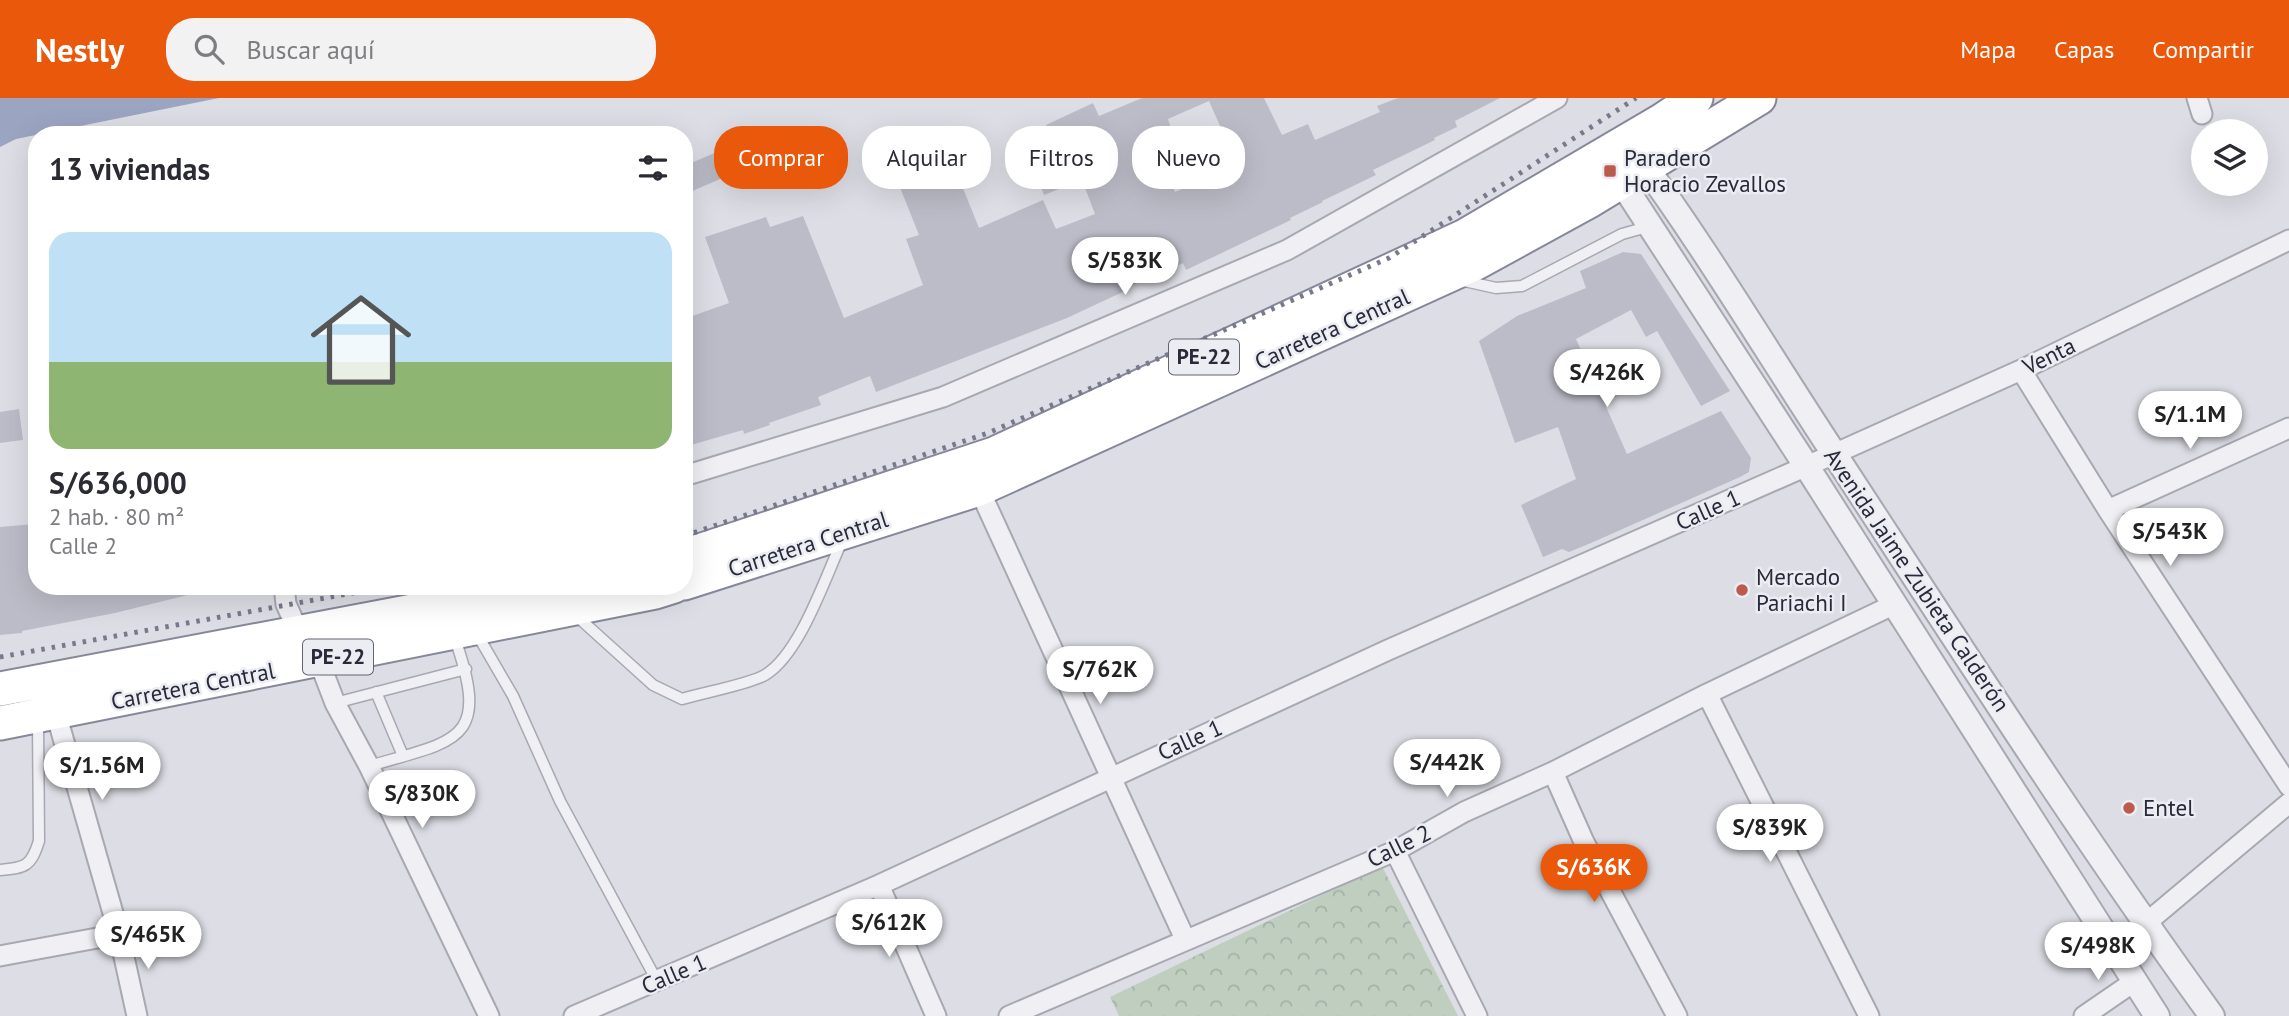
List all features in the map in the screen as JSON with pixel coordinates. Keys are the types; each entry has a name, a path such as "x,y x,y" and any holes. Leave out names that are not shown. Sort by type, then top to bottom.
{"highway":[{"name":"Carretera Central","path":"693,580 846,531 1476,263 1624,161 1696,98"},
{"name":"Carretera Central","path":"693,554 956,486 994,454 1759,98"},
{"name":"Carretera Central","path":"0,689 497,595"},
{"name":"Carretera Central","path":"0,723 464,631 566,598 610,595"}],"street":[{"path":"693,473 943,397 1287,250 1557,98"},
{"name":"Avenida Jaime Zubieta Calderón","path":"1624,161 1677,211 1834,454 2146,924 2212,1016"},
{"name":"Avenida Jaime Zubieta Calderón","path":"1624,161 1651,226 2157,1016"},
{"path":"1651,226 1677,211"},
{"name":"Venta","path":"1807,467 2021,370 2289,240"},
{"path":"2021,370 2108,510 2289,786"},
{"path":"2108,510 2289,428"},
{"name":"Calle 1","path":"574,1016 879,885 1388,650 1807,467"},
{"path":"956,486 1111,776 1185,939"},
{"path":"285,595 286,604 299,632 319,661 335,703 369,766 489,1016"},
{"name":"Calle 2","path":"1009,1016 1395,851 1465,812 1553,772 1707,694 1895,604"},
{"path":"47,680 47,714 119,934 137,1016"},
{"path":"1707,694 1869,1016"},
{"path":"1553,772 1584,842 1677,1016"},
{"path":"2114,945 2146,924 2289,803"},
{"path":"1395,851 1477,1016"},
{"path":"879,885 936,1016"},
{"path":"0,956 119,934"},
{"path":"2084,1016 2135,981"}],"lane":[{"path":"1446,277 1496,288 1522,286 1622,233 1651,226"},
{"path":"566,598 653,685 682,699 763,677 787,656 846,531"},
{"path":"369,766 434,748 452,739 466,726 470,706 464,631"},
{"path":"464,631 513,696 560,801 657,981"},
{"path":"335,703 466,669"},
{"path":"376,692 403,756"},
{"path":"0,870 22,869 33,858 39,841 47,714"}],"green space":[{"path":"1382,866 1458,1016 1119,1016 1110,997"}],"water":[{"path":"0,98 219,98 80,126 28,126 28,137 0,147"}],"building":[{"path":"1142,98 1264,98 1282,135 1308,124 1315,140 1380,112 1377,106 1398,98 1500,98 1455,121 1457,127 1434,138 1435,140 1373,170 1376,175 1322,201 1290,218 1291,220 1186,270 1183,263 1125,288 1127,290 1067,318 876,392 870,376 818,397 821,405 769,423 770,425 744,434 743,430 693,444 693,316 729,303 705,237 766,217 770,227 803,216 844,318 923,285 906,239 919,235 901,189 963,189 979,228 1043,200 1056,229 1095,214 1085,189 1118,189 1118,126 1046,125 1093,103 1099,116"},
{"path":"714,153 714,182 693,191 693,162"},
{"path":"1042,189 1059,189 1044,195"},
{"path":"1623,252 1641,254 1730,391 1701,406 1657,331 1646,337 1631,310 1576,339 1627,454 1721,411 1751,458 1749,472 1591,543 1569,552 1562,549 1543,557 1521,505 1576,479 1558,427 1515,443 1479,341 1517,316 1586,288 1580,271"},
{"path":"19,409 23,440 0,443 0,412"},
{"path":"28,524 28,595 188,595 22,633 0,635 0,527"}],"railway":[{"path":"693,533 988,433 1389,258 1636,98"},
{"path":"0,657 341,595"}],"place":[{"name":"Paradero Horacio Zevallos","path":"1610,171"},
{"name":"Mercado Pariachi I","path":"1742,590"},
{"name":"Entel","path":"2129,808"}]}
